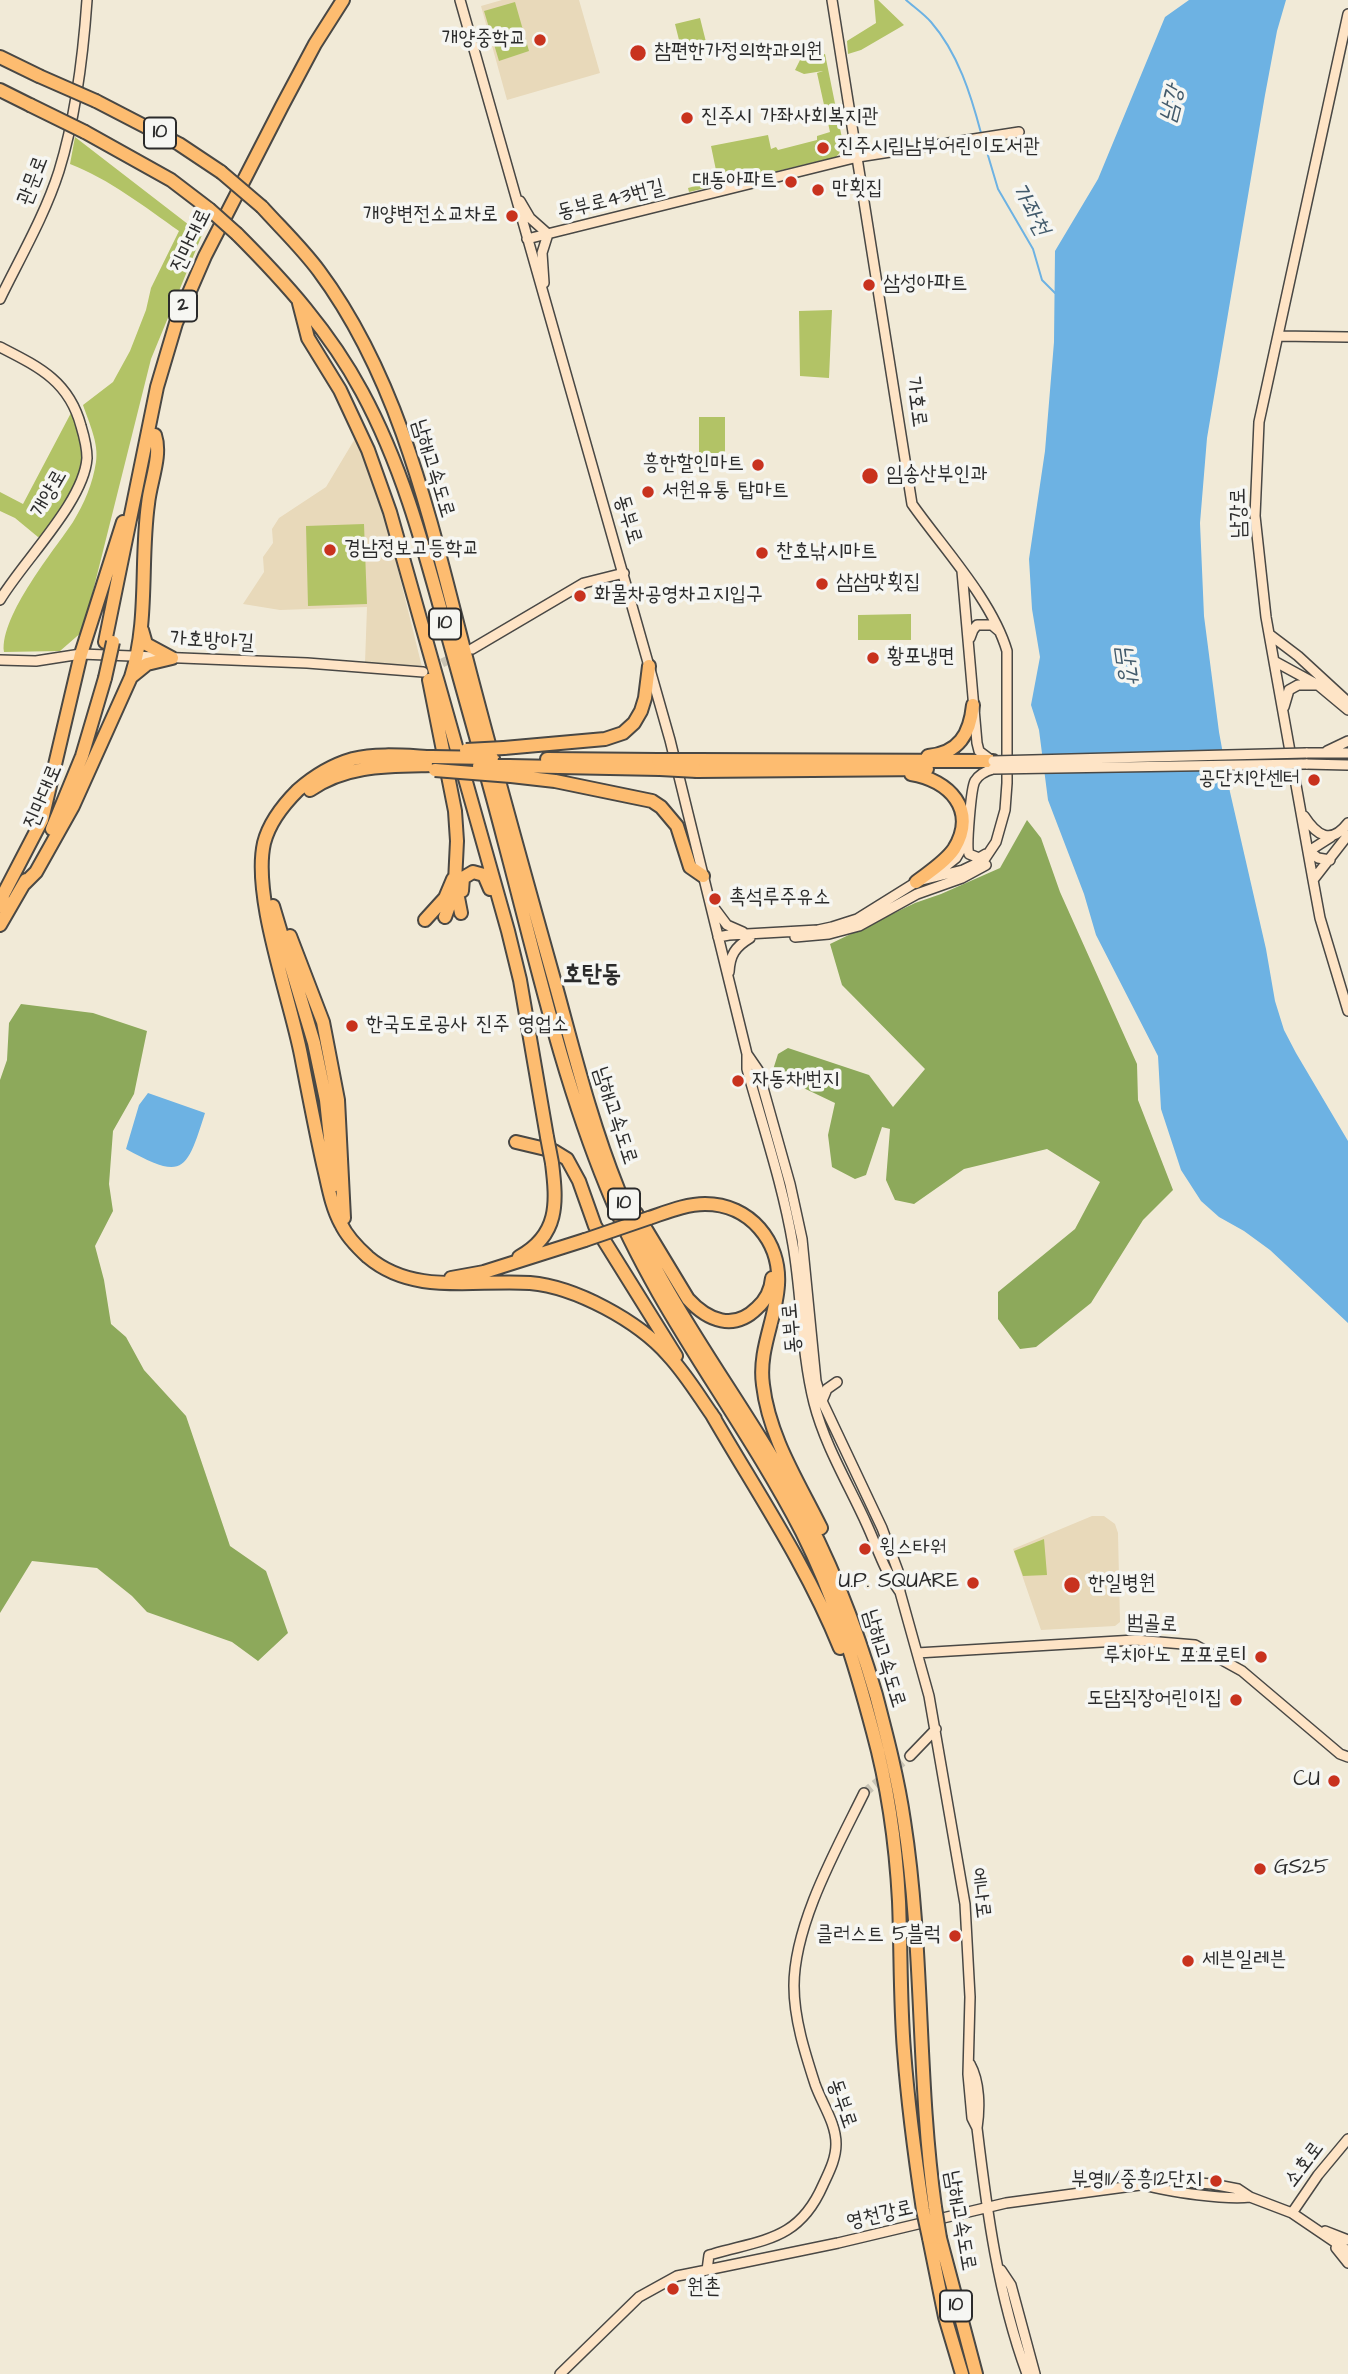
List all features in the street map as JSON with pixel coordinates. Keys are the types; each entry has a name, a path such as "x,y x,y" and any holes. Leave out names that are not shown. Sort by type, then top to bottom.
{"highway":[{"name":"진마대로","path":"109,642 157,387 168,346 187,295 282,106 315,44 343,0"},
{"name":"진마대로","path":"109,642 175,349 194,298 288,110 321,48 351,0"},
{"name":"남해고속도로","path":"0,57 96,100 179,144 221,172 262,207 319,271 346,312 372,361 396,416 424,505 581,1075 618,1188 662,1280 774,1461 821,1546 846,1604 874,1691 892,1757 904,1822 914,1908 929,2209"},
{"name":"남해고속도로","path":"0,90 85,132 172,180 209,209 298,297 339,354 382,431 418,524 503,832 540,980 589,1142 645,1270 802,1531 833,1601 874,1736 893,1838 899,1899 904,2051 912,2134 929,2209 945,2317 962,2374"},
{"path":"298,297 308,338 340,390 368,450 390,512 516,960 552,1163 556,1199 553,1217 544,1235 522,1255 468,1276"},
{"path":"24,884 36,872 73,806 131,677 142,628 148,505 158,445 155,435"},
{"path":"1,909 3,895 42,820 81,654 116,548 133,485 141,468"},
{"path":"415,604 456,811 455,888 464,913 462,881 468,874 477,872 484,875 502,933 516,960"},
{"path":"142,628 146,644 172,658"},
{"name":"2","path":"102,678 109,642"},
{"path":"131,677 147,664 172,658"},
{"path":"433,761 508,762 623,733 634,723 641,711 649,666"},
{"name":"진마대로","path":"0,925 24,884 65,800 82,756 102,678"},
{"name":"진마대로","path":"1,909 33,851 58,797 102,678"},
{"path":"872,765 938,755 950,749 968,732 973,705"},
{"path":"715,1419 680,1369 655,1342 640,1330 581,1296 565,1289 530,1283 451,1285 403,1276 378,1265 357,1246 340,1223 327,1182 263,883 264,844 268,832 288,800 306,783 328,768 354,759 659,765 993,765"},
{"path":"401,761 343,773 321,782 293,805 278,828 269,855 270,898 314,1042 326,1100 336,1191 344,1218 361,1245 388,1265 420,1276 468,1276 586,1243"},
{"path":"508,762 555,781 652,801 677,826 690,867 703,876"},
{"path":"872,765 927,778 950,789 961,809 959,838 945,859 916,882"},
{"path":"455,888 434,917 456,872"},
{"path":"516,1142 554,1151 567,1160 579,1181 594,1226 783,1531 825,1611 862,1716 874,1736"},
{"path":"618,1188 646,1227 688,1299 698,1310 714,1319 737,1321 751,1314 763,1302 771,1285 771,1264 766,1247 747,1225 726,1215 709,1212 650,1221"},
{"path":"436,1282 473,1280 650,1221 686,1206 723,1206 749,1218 771,1246 777,1264 778,1285 764,1355 763,1388 775,1432 822,1531 821,1546"},
{"name":"남해고속도로","path":"934,2238 976,2374"}],"street":[{"name":"관문로","path":"0,299 53,188 80,76 87,0"},
{"name":"동부로","path":"460,0 670,740 747,1054 747,1069 783,1197 793,1246 814,1404 824,1435 869,1528 888,1576 900,1592"},
{"name":"가호로","path":"718,937 829,934 859,926 916,894 974,873 995,856 1008,829 1007,651 1000,631 962,570 912,504 832,0"},
{"name":"남강로","path":"1348,14 1259,422 1255,516 1273,661 1320,918 1348,1011"},
{"name":"동부로43번길","path":"527,239 858,157 1019,132"},
{"path":"510,179 530,218 548,234 542,253 545,298"},
{"path":"1278,336 1348,337"},
{"name":"개양로","path":"0,346 42,368 68,394 78,413 87,458 80,487 0,600"},
{"path":"962,570 979,751 993,765 1306,764 1348,767"},
{"path":"472,649 584,583 624,573"},
{"path":"970,661 970,636 973,630 978,625 985,624 1000,631"},
{"path":"1269,634 1298,656 1348,702"},
{"name":"가호방아길","path":"0,660 36,661 81,654 307,663 423,672"},
{"path":"1273,661 1298,656"},
{"path":"1273,661 1318,685 1348,710"},
{"path":"1283,713 1289,690 1298,685 1318,685"},
{"path":"1318,753 1348,741"},
{"path":"890,909 956,858 966,841 970,823 971,791 978,776 993,765 1348,753"},
{"name":"가호로","path":"749,936 818,930 857,919 916,882 975,865 990,854 996,842 1002,826 1007,783"},
{"path":"1302,813 1312,829 1324,836 1332,836"},
{"path":"1328,860 1318,858 1309,851 1342,830 1348,823"},
{"path":"1313,880 1348,835"},
{"path":"1328,860 1322,853 1323,847 1332,836"},
{"path":"966,841 969,854 979,858 985,856 996,842"},
{"path":"709,901 727,925 749,936 734,950 730,958 729,984"},
{"name":"동부로","path":"747,1054 758,1070 800,1228 816,1381 822,1401 898,1571 900,1592 936,1729"},
{"path":"822,1401 827,1389 837,1382"},
{"name":"범골로","path":"917,1653 1135,1640 1195,1645 1242,1671 1340,1754 1348,1757"},
{"path":"910,1756 936,1729"},
{"name":"에나로","path":"936,1729 965,1904 970,1997 968,2074 972,2118 977,2129 1000,2288 1027,2374"},
{"name":"동부로","path":"707,2270 709,2255 778,2235 804,2220 816,2202 833,2164 836,2145 834,2129 816,2086 799,2028 795,2006 795,1969 798,1946 811,1906 864,1793"},
{"name":"소호로","path":"1292,2213 1318,2175 1348,2139"},
{"name":"영천강로","path":"707,2270 838,2244 1006,2203 1144,2185 1159,2190 1236,2199 1250,2197 1292,2213 1331,2244 1348,2263"},
{"name":"영천강로","path":"1304,2222 1348,2240"},
{"name":"영천강로","path":"1304,2222 1348,2251"},
{"name":"에나로","path":"999,2267 1010,2285 1035,2374"},
{"path":"560,2374 639,2297 677,2276 707,2270"}],"shaded area":[{"name":"개양중학교","path":"502,0 579,0 600,73 507,100 481,6"},
{"name":"경남정보고등학교","path":"356,437 383,509 422,667 365,663 367,607 280,610 243,604 264,572 263,557 273,543 272,529 279,518 326,487"},
{"name":"한일병원","path":"1092,1516 1104,1516 1115,1524 1118,1533 1120,1622 1115,1626 1041,1630 1013,1549"}],"green space":[{"path":"874,0 878,0 904,25 861,50 848,54 847,41 876,23"},
{"path":"515,2 529,51 499,61 484,11"},
{"path":"700,18 707,46 682,52 675,24"},
{"path":"825,54 844,148 836,157 689,192 688,188 718,180 711,146 768,135 771,149 776,147 778,150 817,140 817,136 830,132 817,73 823,71 804,74 795,70 800,60"},
{"path":"75,137 202,235 151,359 83,631 60,651 4,652 5,637 20,601 73,522 90,485 96,462 96,448 83,405 113,382 130,351 146,310 151,288 179,231 113,185 70,164"},
{"path":"832,310 829,378 800,376 799,311"},
{"path":"72,411 81,448 79,478 64,505 42,536 38,537 15,518 0,511 0,492 23,504"},
{"path":"699,417 725,417 725,464 699,464"},
{"path":"364,524 367,604 308,606 306,526"},
{"path":"911,614 911,640 858,640 858,615"},
{"path":"1027,820 1041,838 1060,892 1137,1064 1138,1100 1173,1190 1143,1220 1091,1303 1036,1347 1020,1349 998,1319 998,1292 1075,1229 1100,1182 1047,1149 964,1169 914,1204 895,1200 886,1180 890,1129 882,1127 866,1175 855,1179 832,1167 828,1135 835,1103 772,1073 778,1054 788,1048 869,1075 893,1107 925,1069 842,985 830,944 915,903 1000,868"},
{"path":"21,1004 93,1013 147,1031 134,1094 113,1131 109,1184 113,1211 95,1246 111,1324 126,1337 144,1370 186,1416 230,1546 266,1571 288,1633 258,1661 232,1642 147,1612 132,1596 97,1568 32,1561 0,1613 0,1080 7,1060 9,1023"},
{"path":"1044,1539 1047,1575 1023,1576 1014,1551"}],"water":[{"name":"남강","path":"1189,0 1286,0 1265,95 1207,438 1200,523 1204,616 1219,732 1230,792 1266,949 1275,1001 1284,1030 1348,1141 1348,1323 1270,1250 1219,1217 1201,1201 1181,1170 1161,1109 1158,1056 1096,935 1084,894 1048,800 1039,730 1031,705 1040,657 1032,609 1029,559 1045,451 1054,342 1055,251 1098,179 1165,17"},
{"path":"148,1093 205,1113 193,1148 180,1165 160,1165 126,1149 139,1105"}],"waterway":[{"name":"가좌천","path":"906,0 931,22 949,47 968,89 981,133"},
{"name":"가좌천","path":"984,142 998,189 1033,249 1042,280 1055,293"}],"tunnel":[{"path":"430,669 458,655"},
{"path":"864,1793 910,1756"}],"place":[{"name":"개양중학교","path":"540,40"},
{"name":"참편한가정의학과의원","path":"638,53"},
{"name":"진주시 가좌사회복지관","path":"687,118"},
{"name":"진주시립남부어린이도서관","path":"823,148"},
{"name":"대동아파트","path":"791,182"},
{"name":"만횟집","path":"818,190"},
{"name":"개양변전소교차로","path":"512,216"},
{"name":"삼성아파트","path":"869,285"},
{"name":"흥한할인마트","path":"758,465"},
{"name":"임송산부인과","path":"870,476"},
{"name":"서원유통 탑마트","path":"648,492"},
{"name":"경남정보고등학교","path":"330,550"},
{"name":"찬호낚시마트","path":"762,553"},
{"name":"삼삼맛횟집","path":"822,584"},
{"name":"화물차공영차고지입구","path":"580,596"},
{"name":"황포냉면","path":"873,658"},
{"name":"공단치안센터","path":"1314,780"},
{"name":"촉석루주유소","path":"715,899"},
{"name":"한국도로공사 진주 영업소","path":"352,1026"},
{"name":"자동차1번지","path":"738,1081"},
{"name":"윙스타워","path":"865,1549"},
{"name":"U.P. SQUARE","path":"973,1583"},
{"name":"한일병원","path":"1072,1585"},
{"name":"루치아노 포포로티","path":"1261,1657"},
{"name":"도담직장어린이집","path":"1236,1700"},
{"name":"CU","path":"1334,1781"},
{"name":"GS25","path":"1260,1869"},
{"name":"클러스트 5블럭","path":"955,1936"},
{"name":"세븐일레븐","path":"1188,1961"},
{"name":"부영11/중흥12단지","path":"1216,2181"},
{"name":"원촌","path":"673,2289"}],"district":[{"name":"호탄동","path":"592,976"}]}
